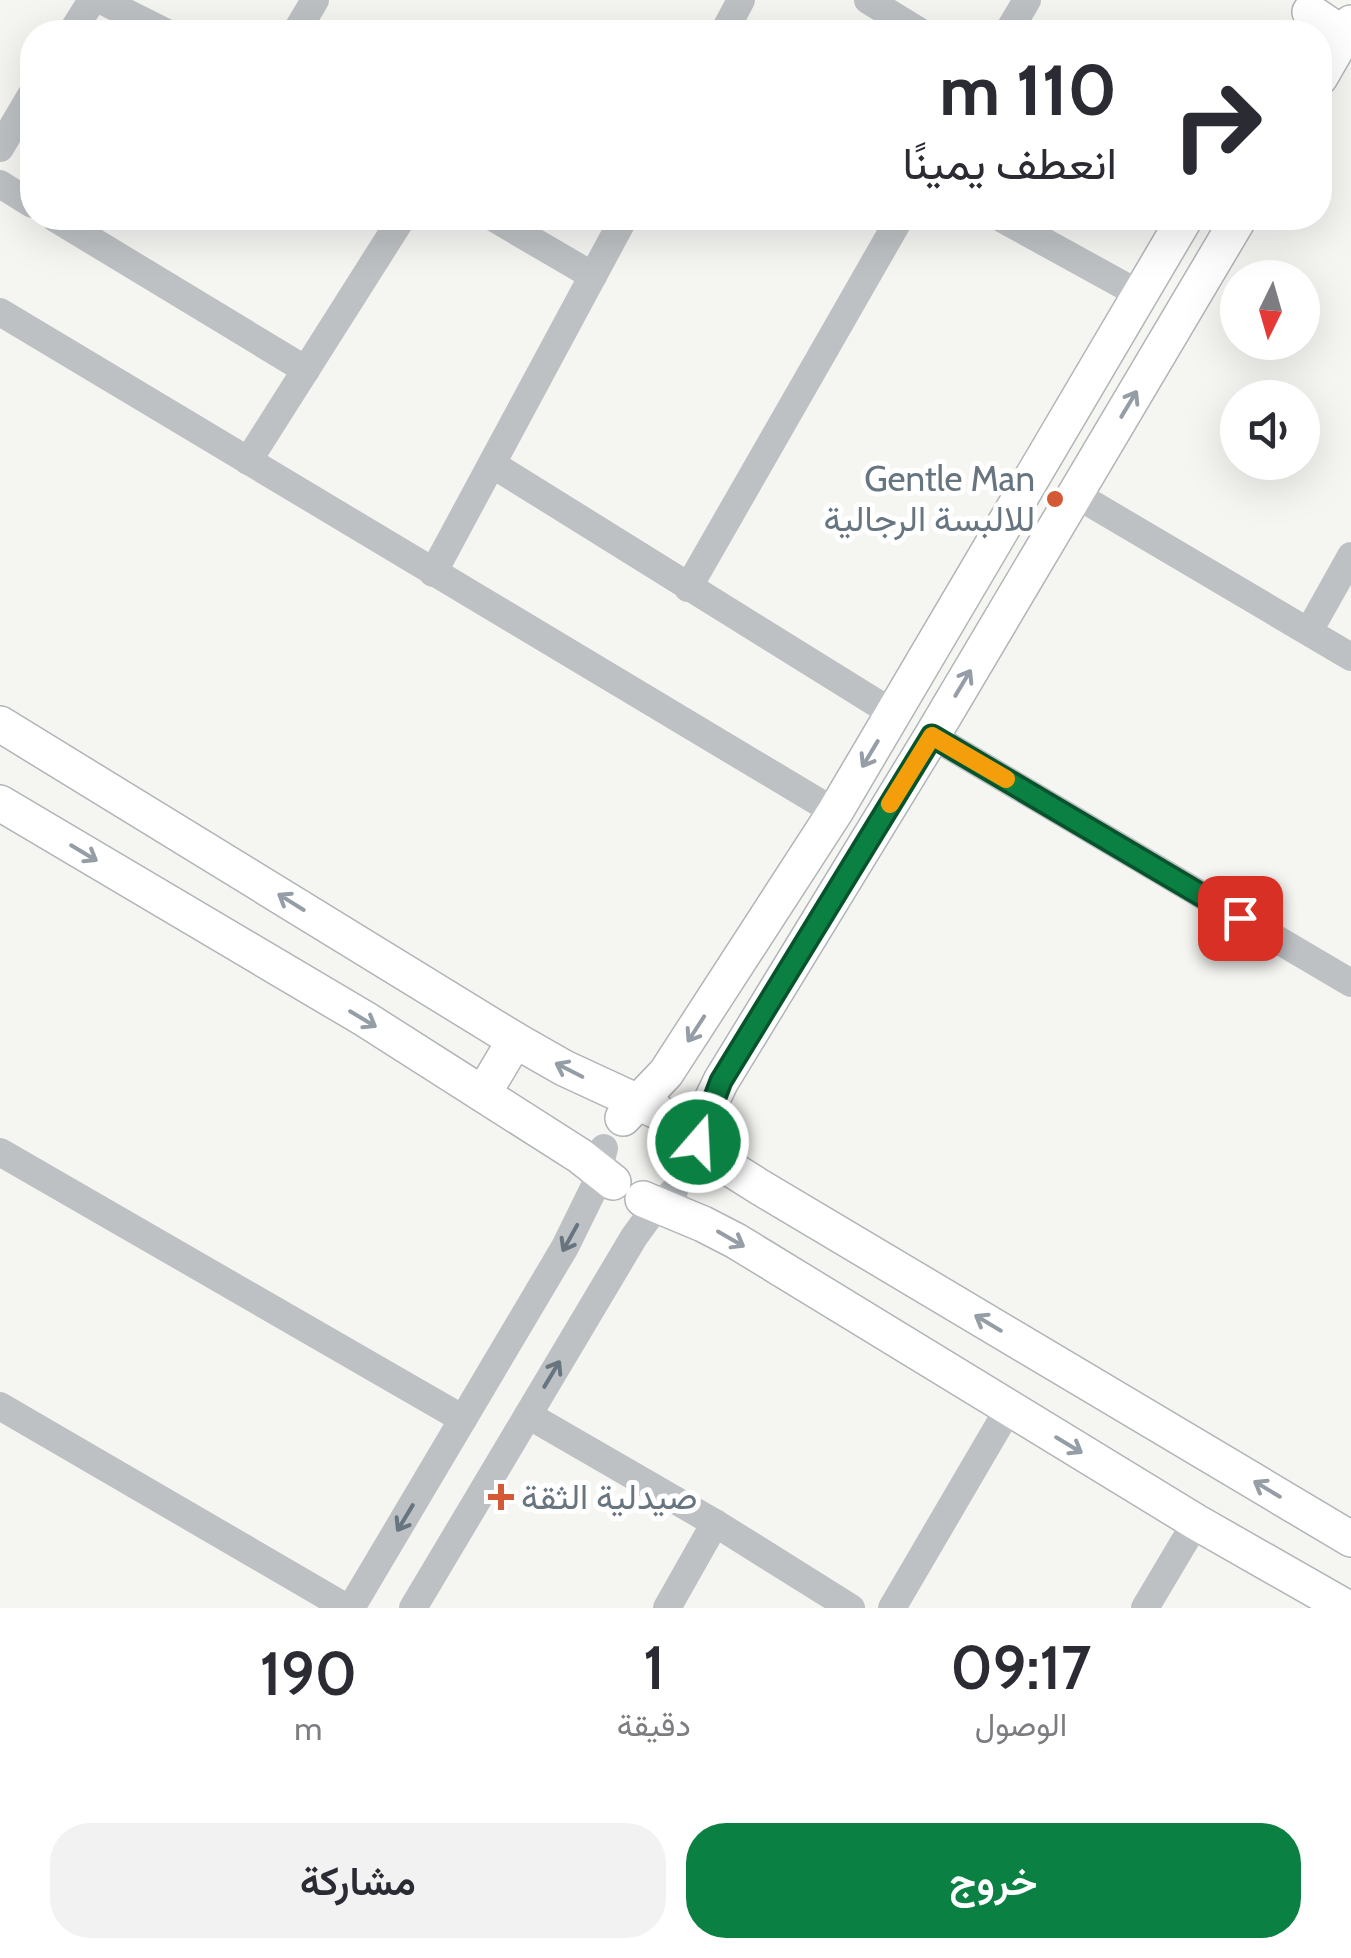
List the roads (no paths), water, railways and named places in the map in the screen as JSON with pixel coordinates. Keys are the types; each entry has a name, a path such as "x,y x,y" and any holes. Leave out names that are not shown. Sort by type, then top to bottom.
{"main road":[{"path":"1332,56 1347,29"},
{"path":"649,1155 666,1073 835,812 1178,230"},
{"path":"649,1155 721,1081 932,736 1232,230"},
{"path":"0,724 564,1068 736,1241 1196,1522 1347,1608"},
{"path":"0,803 483,1094 649,1155 720,1162 1351,1539"},
{"path":"483,1094 515,1040"}],"street":[{"path":"101,0 141,20"},
{"path":"868,0 900,20"},
{"path":"0,148 8,117"},
{"path":"75,230 306,370"},
{"path":"248,461 394,230"},
{"path":"514,230 593,276"},
{"path":"433,573 618,230"},
{"path":"688,588 893,230"},
{"path":"1023,230 1139,294"},
{"path":"0,312 835,812"},
{"path":"492,464 894,714"},
{"path":"1075,494 1351,657"},
{"path":"1309,631 1351,556"},
{"path":"932,736 1348,976"},
{"path":"0,1152 463,1419"},
{"path":"413,1608 634,1237 649,1155"},
{"path":"0,1406 349,1608 585,1212 649,1155"},
{"path":"892,1608 1009,1408"},
{"path":"528,1416 715,1523 850,1608"},
{"path":"1145,1608 1196,1522"},
{"path":"667,1608 715,1523"}],"place":[{"name":"Gentle Man للالبسة الرجالية","path":"1055,499"},
{"name":"صيدلية الثقة","path":"501,1497"}]}
